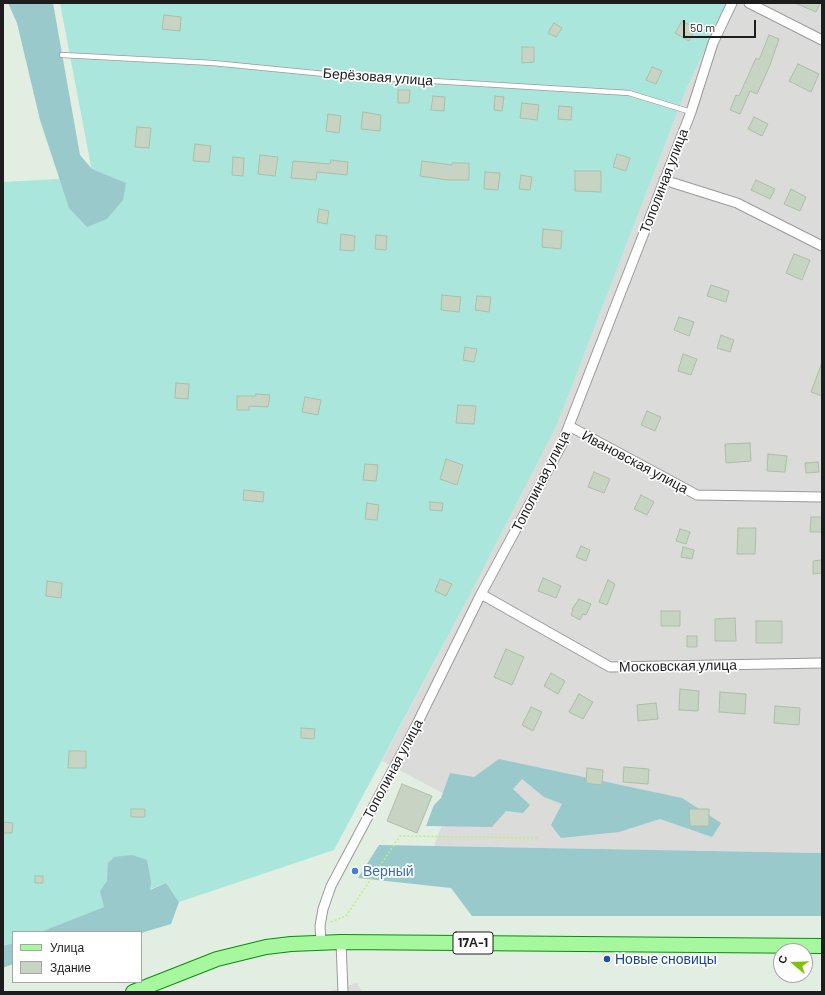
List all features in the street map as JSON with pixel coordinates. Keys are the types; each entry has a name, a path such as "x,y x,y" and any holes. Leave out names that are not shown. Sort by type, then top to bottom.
{"main road":[{"name":"17А-1","path":"133,992 196,966 239,953 266,947 321,942 822,946"}],"street":[{"name":"Тополиная улица","path":"321,942 320,926 323,909 331,886 412,734 481,594 561,446 691,112 714,43 732,3"},
{"path":"749,3 822,40"},
{"path":"664,180 737,203 822,246"},
{"name":"Ивановская улица","path":"569,426 697,495 822,497"},
{"name":"Московская улица","path":"481,594 610,667 822,663"},
{"path":"340,942 343,992"}],"lane":[{"name":"Берёзовая улица","path":"62,55 213,63 335,75 629,93 691,112"}],"path":[{"path":"320,926 346,916 400,836 538,838"}],"shaded area":[{"path":"8,3 53,3 80,155 92,169 126,183 123,200 107,219 87,227 69,208 40,120 17,23"},
{"path":"60,3 727,3 686,90 557,425 466,602 334,850 179,902 166,883 43,931 12,931 12,943 3,946 3,182 93,177"},
{"path":"727,3 822,3 822,853 434,846 452,798 382,761 557,425 686,90"},
{"path":"499,759 682,798 721,823 712,837 660,819 619,832 561,838 551,825 562,804 544,797 522,779 513,789 530,805 523,813 506,811 492,827 426,826 434,805 441,798 450,773 474,777"},
{"path":"379,845 822,853 822,916 472,916 451,888 358,878"},
{"path":"132,855 147,860 151,882 150,890 166,883 179,902 171,924 142,933 142,931 43,931 104,907 100,891 107,881 108,863 114,857"},
{"path":"12,943 12,964 3,968 3,946"},
{"path":"357,983 362,992 327,992"}],"building":[{"path":"795,3 820,3 816,12"},
{"path":"164,15 181,17 180,31 162,29"},
{"path":"682,21 696,28 689,41 675,33"},
{"path":"554,23 562,28 556,37 548,33"},
{"path":"769,35 779,39 770,65 757,94 750,91 740,114 730,110 736,95 739,96 756,58 759,60"},
{"path":"522,47 534,47 534,62 522,63"},
{"path":"798,64 819,74 811,92 789,81"},
{"path":"652,67 662,71 656,84 646,80"},
{"path":"398,90 410,90 409,103 398,103"},
{"path":"433,96 445,97 444,111 431,110"},
{"path":"495,96 504,97 502,111 494,110"},
{"path":"522,103 539,105 537,120 520,118"},
{"path":"559,106 572,107 571,120 558,119"},
{"path":"363,112 381,115 380,131 361,129"},
{"path":"328,114 341,116 339,133 326,131"},
{"path":"754,117 768,124 762,136 748,129"},
{"path":"137,127 151,128 149,148 135,147"},
{"path":"195,144 211,146 209,162 193,161"},
{"path":"617,154 630,158 626,171 613,167"},
{"path":"260,155 278,157 275,176 258,174"},
{"path":"233,157 244,158 243,176 232,175"},
{"path":"331,160 348,162 347,175 317,172 316,180 291,178 293,161 330,164"},
{"path":"422,161 452,165 452,163 469,163 469,180 448,180 420,176"},
{"path":"575,171 601,171 601,192 575,191"},
{"path":"485,172 500,173 498,190 484,189"},
{"path":"521,175 532,177 530,190 519,189"},
{"path":"756,180 775,189 770,199 751,190"},
{"path":"791,189 806,197 800,211 784,204"},
{"path":"319,209 329,211 327,224 317,222"},
{"path":"543,229 562,231 561,249 542,247"},
{"path":"341,234 355,236 354,251 340,250"},
{"path":"376,235 387,236 386,250 375,249"},
{"path":"794,254 810,260 802,280 786,273"},
{"path":"711,285 729,291 726,302 707,296"},
{"path":"442,295 461,297 459,312 441,310"},
{"path":"477,296 491,297 489,312 475,310"},
{"path":"679,317 694,322 689,336 674,330"},
{"path":"721,335 734,340 730,352 717,348"},
{"path":"465,347 477,349 474,362 463,360"},
{"path":"683,354 697,359 691,375 678,371"},
{"path":"822,365 822,396 811,392"},
{"path":"176,383 189,384 188,399 175,398"},
{"path":"256,394 270,395 268,407 249,406 249,410 237,410 237,396 256,396"},
{"path":"305,397 321,400 318,415 302,412"},
{"path":"458,405 476,406 474,424 456,423"},
{"path":"647,411 661,417 655,431 641,425"},
{"path":"750,443 751,461 726,463 725,444"},
{"path":"768,454 787,456 785,472 767,471"},
{"path":"446,459 463,465 457,485 440,479"},
{"path":"818,462 819,472 806,473 805,463"},
{"path":"365,464 378,465 376,481 363,480"},
{"path":"594,472 610,479 604,493 588,487"},
{"path":"244,490 264,492 263,502 243,500"},
{"path":"641,495 654,502 647,515 634,509"},
{"path":"430,502 443,503 442,511 430,510"},
{"path":"367,503 379,505 377,520 365,519"},
{"path":"811,517 822,517 822,532 810,532"},
{"path":"738,528 756,528 755,554 737,554"},
{"path":"680,529 690,532 686,544 676,541"},
{"path":"581,546 590,550 586,561 576,557"},
{"path":"683,547 694,550 692,559 681,557"},
{"path":"822,560 822,573 813,574 813,561"},
{"path":"543,578 561,586 556,598 538,591"},
{"path":"440,579 452,584 446,596 435,591"},
{"path":"608,580 615,584 607,605 599,602"},
{"path":"47,581 62,583 61,598 46,596"},
{"path":"579,599 591,604 586,615 583,614 580,620 571,615 572,609"},
{"path":"661,611 680,611 680,626 661,626"},
{"path":"735,618 736,641 715,641 715,619"},
{"path":"756,621 782,621 782,643 756,643"},
{"path":"687,636 697,636 697,647 687,647"},
{"path":"506,649 524,657 512,685 494,677"},
{"path":"551,673 565,681 558,694 544,686"},
{"path":"680,689 699,691 698,711 679,710"},
{"path":"720,692 746,694 745,714 719,712"},
{"path":"579,694 593,702 583,719 569,712"},
{"path":"656,703 658,719 638,721 637,705"},
{"path":"775,706 800,708 799,725 774,723"},
{"path":"531,707 542,712 533,731 522,725"},
{"path":"301,728 315,729 314,739 301,738"},
{"path":"69,751 86,751 86,768 68,768"},
{"path":"624,767 649,769 648,784 623,782"},
{"path":"587,768 603,770 602,785 586,783"},
{"path":"402,784 432,796 417,833 387,821"},
{"path":"131,809 145,809 145,817 131,817"},
{"path":"689,809 709,809 709,826 690,826"},
{"path":"3,822 13,823 12,833 3,833"},
{"path":"35,876 43,876 43,883 35,883"}],"place":[{"name":"Верный","path":"355,871"},
{"name":"Новые сновицы","path":"607,959"}]}
